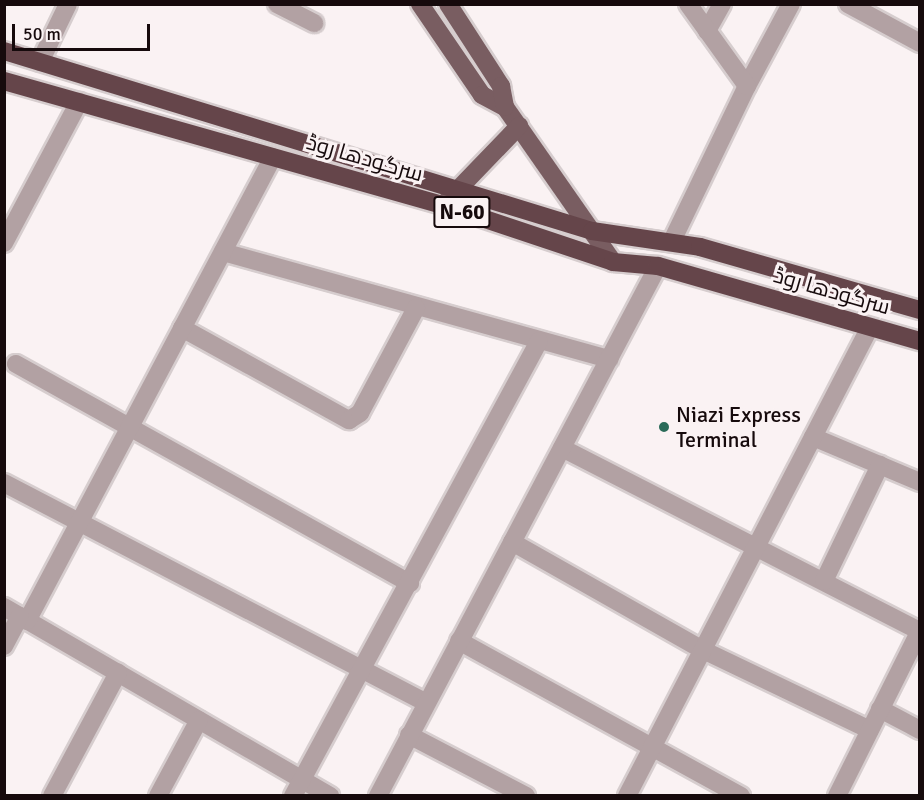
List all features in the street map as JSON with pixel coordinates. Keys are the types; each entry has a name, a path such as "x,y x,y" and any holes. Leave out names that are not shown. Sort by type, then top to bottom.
{"highway":[{"name":"سرگودھا روڈ","path":"4,51 592,231 672,241 920,310"},
{"name":"سرگودھا روڈ","path":"4,81 443,205 613,262 658,266 920,341"}],"main road":[{"path":"420,4 482,95 505,107"},
{"path":"448,4 501,86 505,107 613,262"},
{"path":"443,205 519,126"}],"street":[{"path":"40,62 68,4"},
{"path":"277,4 314,23"},
{"path":"688,4 747,86"},
{"path":"707,31 722,4"},
{"path":"672,241 747,86 791,4"},
{"path":"848,4 920,43"},
{"path":"4,243 79,102"},
{"path":"4,646 17,615 79,523 273,157"},
{"path":"223,252 416,308 609,360"},
{"path":"378,795 658,266"},
{"path":"182,328 349,420 360,413 416,308"},
{"path":"627,795 870,327"},
{"path":"298,787 539,341"},
{"path":"16,364 410,583"},
{"path":"813,437 920,482"},
{"path":"562,448 757,545 919,631 837,795"},
{"path":"824,580 880,465"},
{"path":"4,483 361,672 426,703"},
{"path":"512,542 704,650 870,730"},
{"path":"17,615 199,720 298,787 330,795"},
{"path":"459,641 741,795"},
{"path":"52,795 118,673"},
{"path":"880,709 920,730"},
{"path":"158,795 199,720"},
{"path":"409,735 526,795"}],"place":[{"name":"Niazi Express Terminal","path":"664,427"}]}
